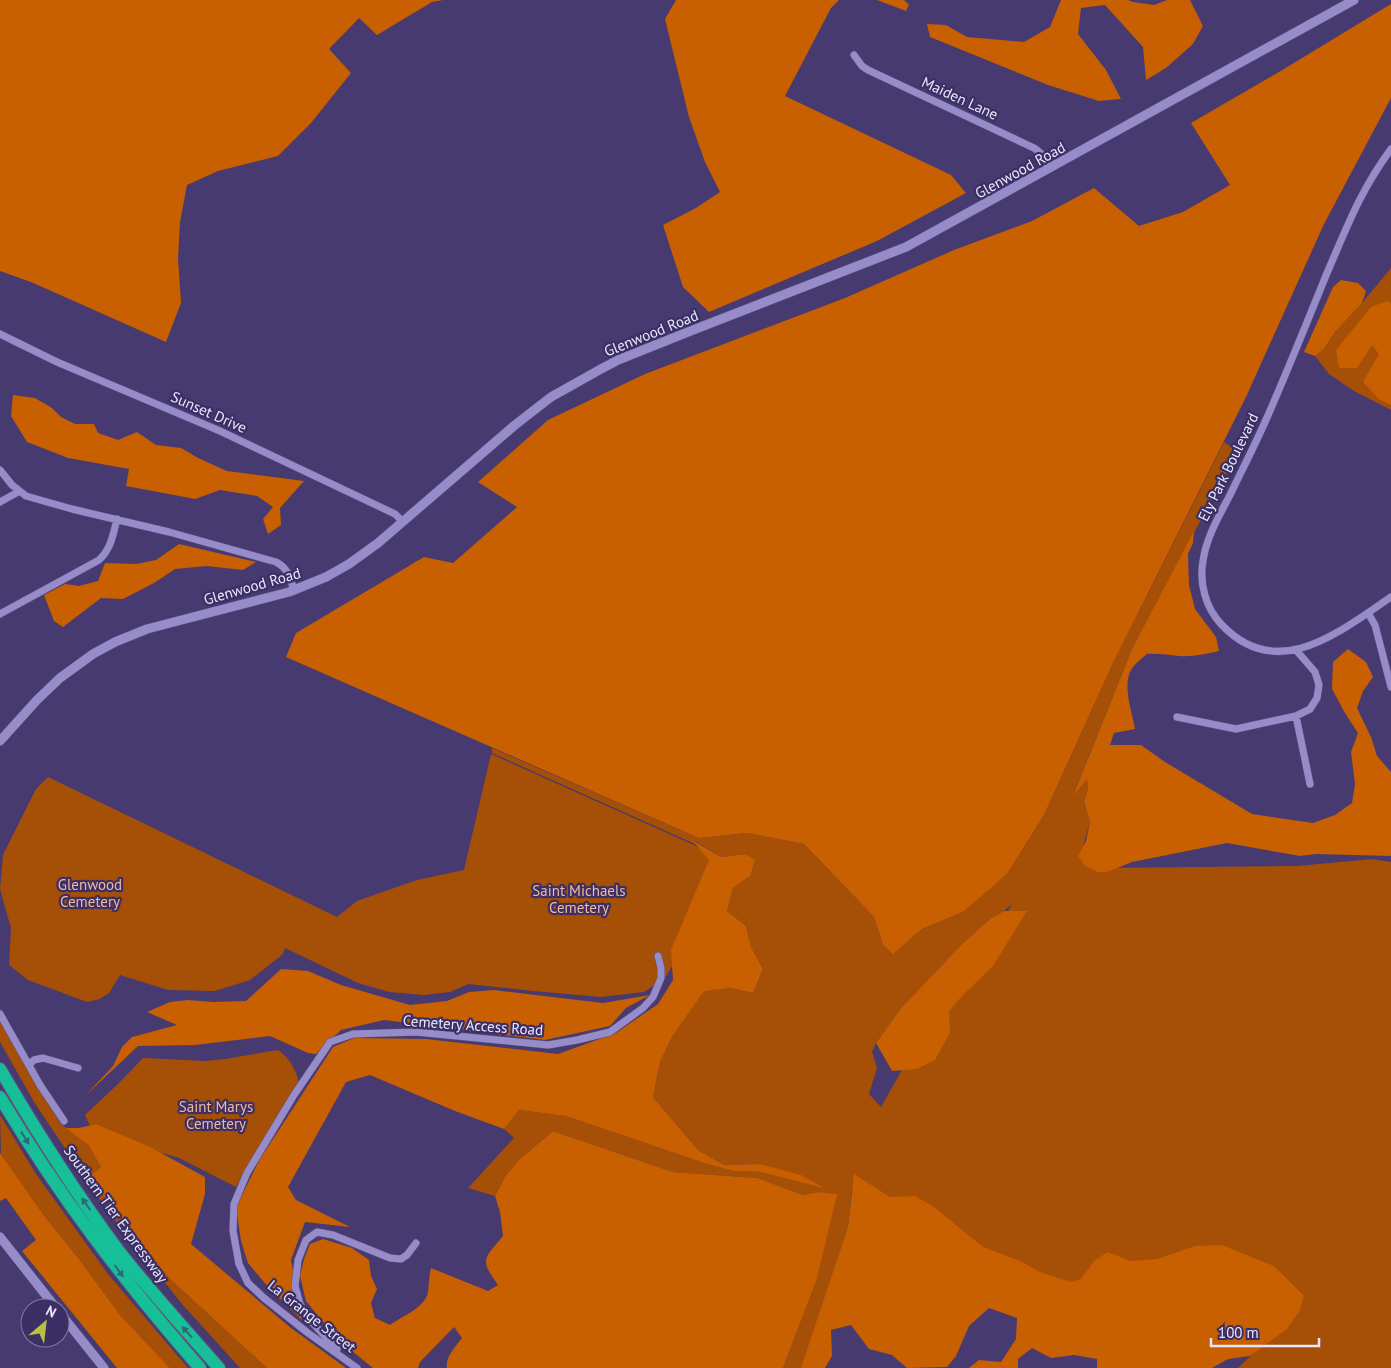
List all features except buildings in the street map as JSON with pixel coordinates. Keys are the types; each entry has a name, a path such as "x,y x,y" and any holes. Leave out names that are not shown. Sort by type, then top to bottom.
{"highway":[{"name":"Southern Tier Expressway","path":"0,1069 37,1133 119,1250 219,1368"},
{"name":"Southern Tier Expressway","path":"0,1097 35,1154 87,1230 128,1284 200,1368"}],"street":[{"name":"Glenwood Road","path":"0,741 60,678 93,654 115,642 147,629 294,590 326,577 349,564 378,543 551,397 601,369 618,360 906,247 1354,0"},
{"name":"Maiden Lane","path":"854,55 862,66 868,70 1043,153 1048,161 1049,169"},
{"name":"Ely Park Boulevard","path":"1391,149 1374,172 1343,233 1269,412 1210,536 1202,561 1202,585 1207,604 1217,620 1231,634 1251,647 1266,651 1285,652 1322,641 1391,597"},
{"name":"Sunset Drive","path":"0,334 57,362 220,432 395,514 403,522"},
{"path":"0,470 18,492 26,496 276,562 288,572 294,590"},
{"path":"0,502 18,492"},
{"path":"0,614 99,560 107,553 117,519"},
{"path":"1368,613 1375,625 1391,687"},
{"path":"1178,717 1236,729 1296,716 1310,708 1317,698 1319,685 1314,672 1296,650"},
{"path":"1296,716 1310,784"},
{"name":"Cemetery Access Road","path":"247,1173 294,1095 330,1042 353,1034 416,1032 548,1044 577,1040 610,1032 643,1008 653,997 661,978 658,956"},
{"path":"0,1014 64,1121"},
{"path":"29,1065 34,1060 43,1058 78,1068"},
{"name":"La Grange Street","path":"247,1173 236,1195 232,1211 234,1242 241,1270 248,1283 264,1298 357,1368"},
{"path":"347,1361 307,1318 300,1304 295,1286 298,1260 306,1240 317,1232 333,1235 390,1258 401,1259 407,1255 416,1243"},
{"path":"0,1237 48,1298"},
{"path":"70,1326 104,1368"}],"green space":[{"path":"1391,268 1391,410 1354,391 1329,374 1315,356 1324,349 1335,332"},
{"path":"1224,442 1236,450 1240,447 1132,649 1074,793 1087,778 1088,789 1084,802 1090,822 1083,847 1100,868 1297,866 1372,859 1391,862 1391,1368 1238,1368 1286,1322 1083,1292 1016,1275 852,1188 848,1227 805,1360 801,1368 783,1368 817,1279 836,1194 819,1192 803,1195 757,1178 673,1172 553,1131 521,1158 506,1175 495,1196 468,1188 514,1138 504,1129 519,1110 566,1116 733,1171 761,1172 760,1164 724,1165 698,1150 653,1097 660,1062 672,1037 704,990 730,988 753,993 763,969 751,947 746,926 727,911 733,888 750,876 745,854 721,857 695,841 697,845 492,753 492,748 699,838 747,833 804,844 874,917 883,945 893,953 922,929 964,910 1007,874 1044,815 1113,663","holes":["1012,904 980,960 907,1061 881,1107 869,1094 877,1068 872,1052 876,1043 901,1008 963,943 991,918"]},
{"path":"491,754 714,854 676,959 665,978 644,992 601,997 468,984 450,992 424,995 389,992 358,983 285,948 282,955 250,980 215,991 168,990 120,975 109,993 100,999 87,1002 28,980 9,965 11,928 0,889 3,855 36,789 48,777 337,917 357,901 417,880 464,870"},
{"path":"0,1020 60,1123 89,1146 101,1167 90,1176 100,1192 169,1278 267,1368 240,1368 182,1304 108,1211 34,1102 0,1042"},
{"name":"Saint Marys Cemetery","path":"278,1050 292,1064 299,1083 236,1187 179,1158 92,1131 85,1115 143,1058 205,1061"},
{"path":"0,1115 36,1174 108,1274 188,1368 170,1368 120,1315 45,1217 1,1155"}],"shaded area":[{"path":"0,0 443,0 432,2 377,35 359,18 329,49 351,73 311,123 278,156 218,171 187,185 180,222 178,258 181,303 166,342 31,282 0,271"},
{"path":"676,0 839,0 831,8 785,96 951,175 966,193 877,241 709,312 683,287 663,225 696,208 720,192 705,162 689,117 665,19"},
{"path":"877,0 904,0 909,5 906,11"},
{"path":"1061,0 1128,0 1154,5 1167,0 1190,0 1203,26 1193,44 1166,68 1146,80 1143,47 1105,5 1081,8 1078,34 1106,70 1121,99 1099,101 1048,85 930,37 927,24 946,25 967,37 1024,42 1050,27"},
{"path":"1391,4 1391,98 1324,224 1246,397 1113,663 1044,815 1007,874 964,911 922,929 893,954 883,945 874,917 804,844 747,833 699,838 286,657 296,633 424,557 453,563 517,507 478,482 548,420 645,374 845,298 954,250 1032,221 1094,188 1139,226 1183,212 1230,185 1191,123"},
{"path":"1341,280 1358,283 1366,291 1362,303 1335,332 1324,349 1315,356 1304,352 1333,287"},
{"path":"1387,301 1391,303 1391,405 1379,399 1363,382 1379,354 1372,345 1357,368 1339,368 1336,350 1371,307"},
{"path":"13,395 35,398 52,408 61,417 75,424 94,424 98,433 118,440 137,432 156,445 181,448 227,471 304,481 280,508 281,525 268,534 263,519 273,507 257,496 220,490 195,499 126,486 129,469 68,458 27,442 11,416"},
{"path":"1194,531 1193,543 1188,554 1189,585 1195,609 1216,637 1219,651 1189,656 1147,654 1141,659 1133,667 1128,681 1128,697 1135,729 1114,733 1110,745 1141,745 1165,762 1252,814 1313,823 1335,815 1352,803 1355,784 1351,752 1358,733 1332,689 1333,662 1348,649 1366,662 1373,677 1363,691 1357,708 1371,737 1377,756 1391,772 1391,856 1316,854 1300,856 1227,843 1132,862 1107,872 1098,872 1085,866 1078,856 1086,841 1090,822 1084,802 1088,789 1087,779 1073,796 1132,649"},
{"path":"179,544 256,562 243,570 207,566 175,569 154,583 123,599 101,598 63,627 54,621 44,595 65,584 79,586 98,581 105,563 136,564 156,560"},
{"path":"692,840 721,857 745,854 755,860 750,876 733,888 727,911 746,926 751,947 763,969 753,993 730,988 704,991 672,1037 660,1062 653,1097 698,1150 724,1165 760,1164 801,1175 824,1188 761,1172 733,1171 704,1163 566,1116 519,1110 504,1129 455,1111 370,1075 346,1082 288,1187 296,1200 350,1227 305,1222 291,1260 302,1320 269,1288 248,1263 241,1241 236,1207 260,1159 333,1047 354,1038 426,1039 558,1054 616,1033 658,1004 673,980 671,950 709,860"},
{"path":"1004,911 1027,911 993,966 949,1011 950,1033 935,1060 917,1069 892,1071 876,1043 901,1008 963,943 991,918"},
{"path":"281,969 308,971 341,985 410,1005 447,1001 469,992 494,990 603,1003 650,995 626,1008 610,1026 545,1040 384,1020 341,1030 316,1054 308,1053 270,1036 195,1045 138,1046 85,1096 113,1066 122,1047 132,1037 177,1025 147,1012 170,1002 188,1000 213,1002 246,1001"},
{"path":"96,1124 150,1147 205,1177 205,1194 191,1244 291,1328 346,1368 267,1368 169,1278 101,1193 90,1176 101,1167 89,1146 66,1128 79,1128"},
{"path":"553,1131 673,1172 757,1178 803,1195 819,1192 837,1194 817,1279 783,1368 447,1368 449,1356 462,1338 454,1327 420,1362 418,1368 373,1368 337,1339 306,1301 300,1276 310,1244 323,1239 352,1248 369,1260 371,1276 377,1289 371,1303 375,1318 390,1325 418,1307 426,1298 431,1268 488,1291 498,1285 488,1270 486,1259 503,1236 500,1212 495,1196 506,1175 521,1158"},
{"path":"0,1153 45,1217 120,1315 170,1368 117,1368 70,1310 70,1298 60,1298 22,1251 36,1240 6,1198 0,1201"},
{"path":"854,1174 890,1197 915,1196 934,1207 983,1247 1020,1261 1040,1272 1071,1282 1081,1279 1095,1260 1108,1252 1130,1261 1157,1259 1195,1246 1222,1245 1274,1266 1304,1296 1300,1310 1287,1329 1250,1356 1228,1359 1212,1368 1097,1368 1097,1359 1074,1355 1051,1358 1032,1348 1018,1359 1018,1368 969,1368 979,1360 1001,1362 1016,1339 1017,1318 989,1308 969,1326 956,1356 947,1367 907,1368 892,1355 869,1349 851,1325 831,1330 832,1356 825,1368 801,1368 848,1227"}],"park label":[{"name":"Glenwood Cemetery","path":"90,892"},
{"name":"Saint Michaels Cemetery","path":"579,898"}]}
